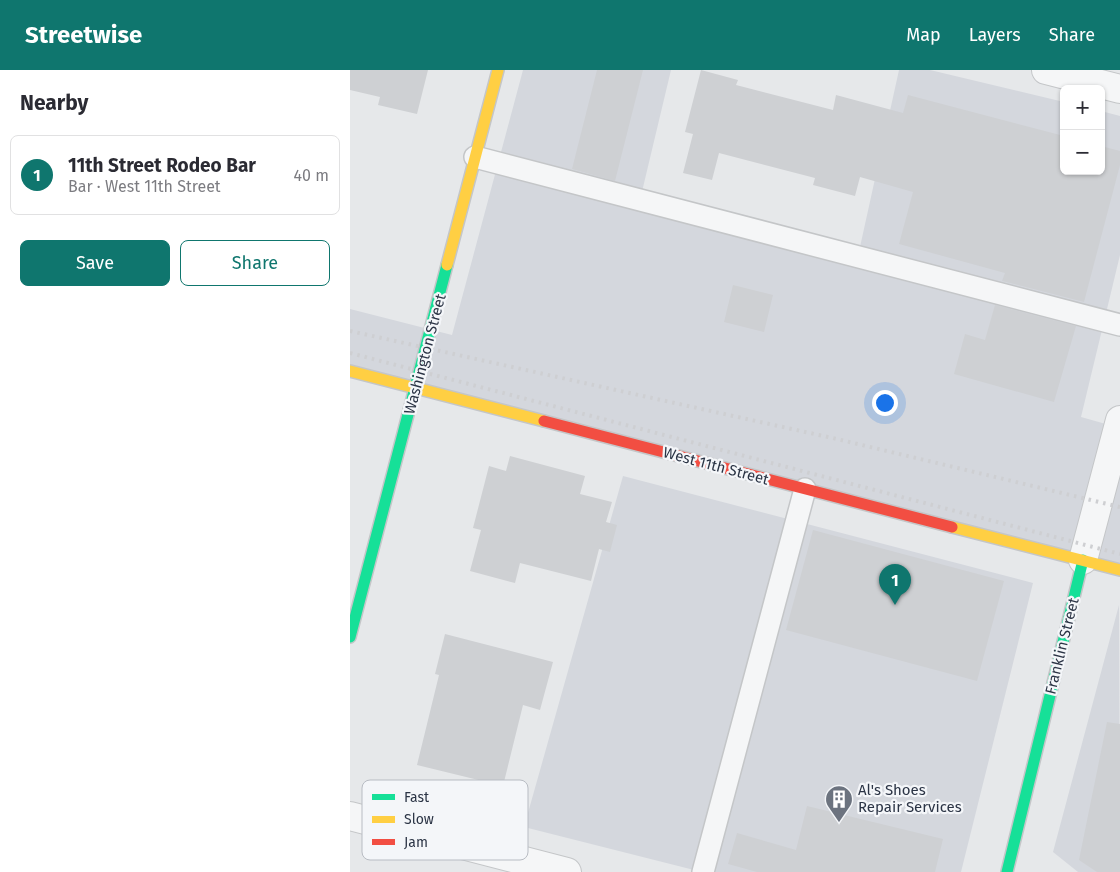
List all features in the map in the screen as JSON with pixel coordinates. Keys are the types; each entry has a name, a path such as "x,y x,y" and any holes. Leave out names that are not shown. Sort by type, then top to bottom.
{"street":[{"name":"Washington Street","path":"350,637 356,591 416,388 498,70"},
{"path":"1046,70 1120,89"},
{"name":"West 11th Street","path":"350,371 1120,570"},
{"name":"Franklin Street","path":"1007,872 1083,560 1120,420"},
{"path":"520,860 567,872"}],"lane":[{"path":"475,158 1120,325"},
{"path":"703,872 805,489"}],"shaded area":[{"path":"523,70 671,70 640,200 858,256 899,70 930,70 1060,101 1060,175 1105,175 1105,112 1120,116 1120,255 1081,417 1120,428 1120,567 350,367 350,309 452,335"},
{"path":"623,476 1033,583 961,872 702,872 528,828 528,813"},
{"path":"1119,605 1120,872 1078,872 1053,852"}],"building":[{"path":"350,70 428,70 417,114 378,105 380,97 350,90"},
{"path":"597,70 643,70 615,181 572,169"},
{"path":"701,70 738,80 736,85 833,110 836,95 903,113 908,95 1060,135 1060,175 1105,175 1105,147 1120,151 1120,165 1084,302 1002,281 1005,273 899,244 913,192 860,177 855,196 813,185 815,178 719,153 712,180 683,173 693,134 685,132"},
{"path":"733,285 773,295 764,332 724,322"},
{"path":"995,305 1076,326 1054,402 954,374 965,334 985,340"},
{"path":"510,456 585,476 580,494 612,502 606,522 617,525 610,552 599,549 591,581 520,563 515,583 470,571 481,530 473,528 489,466 506,471"},
{"path":"813,530 1004,581 977,681 786,630"},
{"path":"445,634 553,662 540,710 523,705 504,780 478,780 417,765 439,675 435,674"},
{"path":"1107,722 1120,724 1120,872 1097,872 1079,860"},
{"name":"Al's Shoes Repair Services","path":"807,806 943,839 935,872 757,872 728,864 737,833 796,850"}],"railway":[{"path":"350,331 837,439 1120,507"},
{"path":"350,353 1120,554"}],"traffic: fast":[{"path":"350,637 447,265"},
{"path":"1007,872 1083,560"}],"traffic: slow":[{"path":"447,265 498,70"},
{"path":"350,371 544,421"},
{"path":"952,527 1120,570"}],"traffic: jam":[{"path":"544,421 952,527"}],"place":[{"name":"11th Street Rodeo Bar","path":"895,605"},
{"name":"Al's Shoes Repair Services","path":"839,823"}]}
